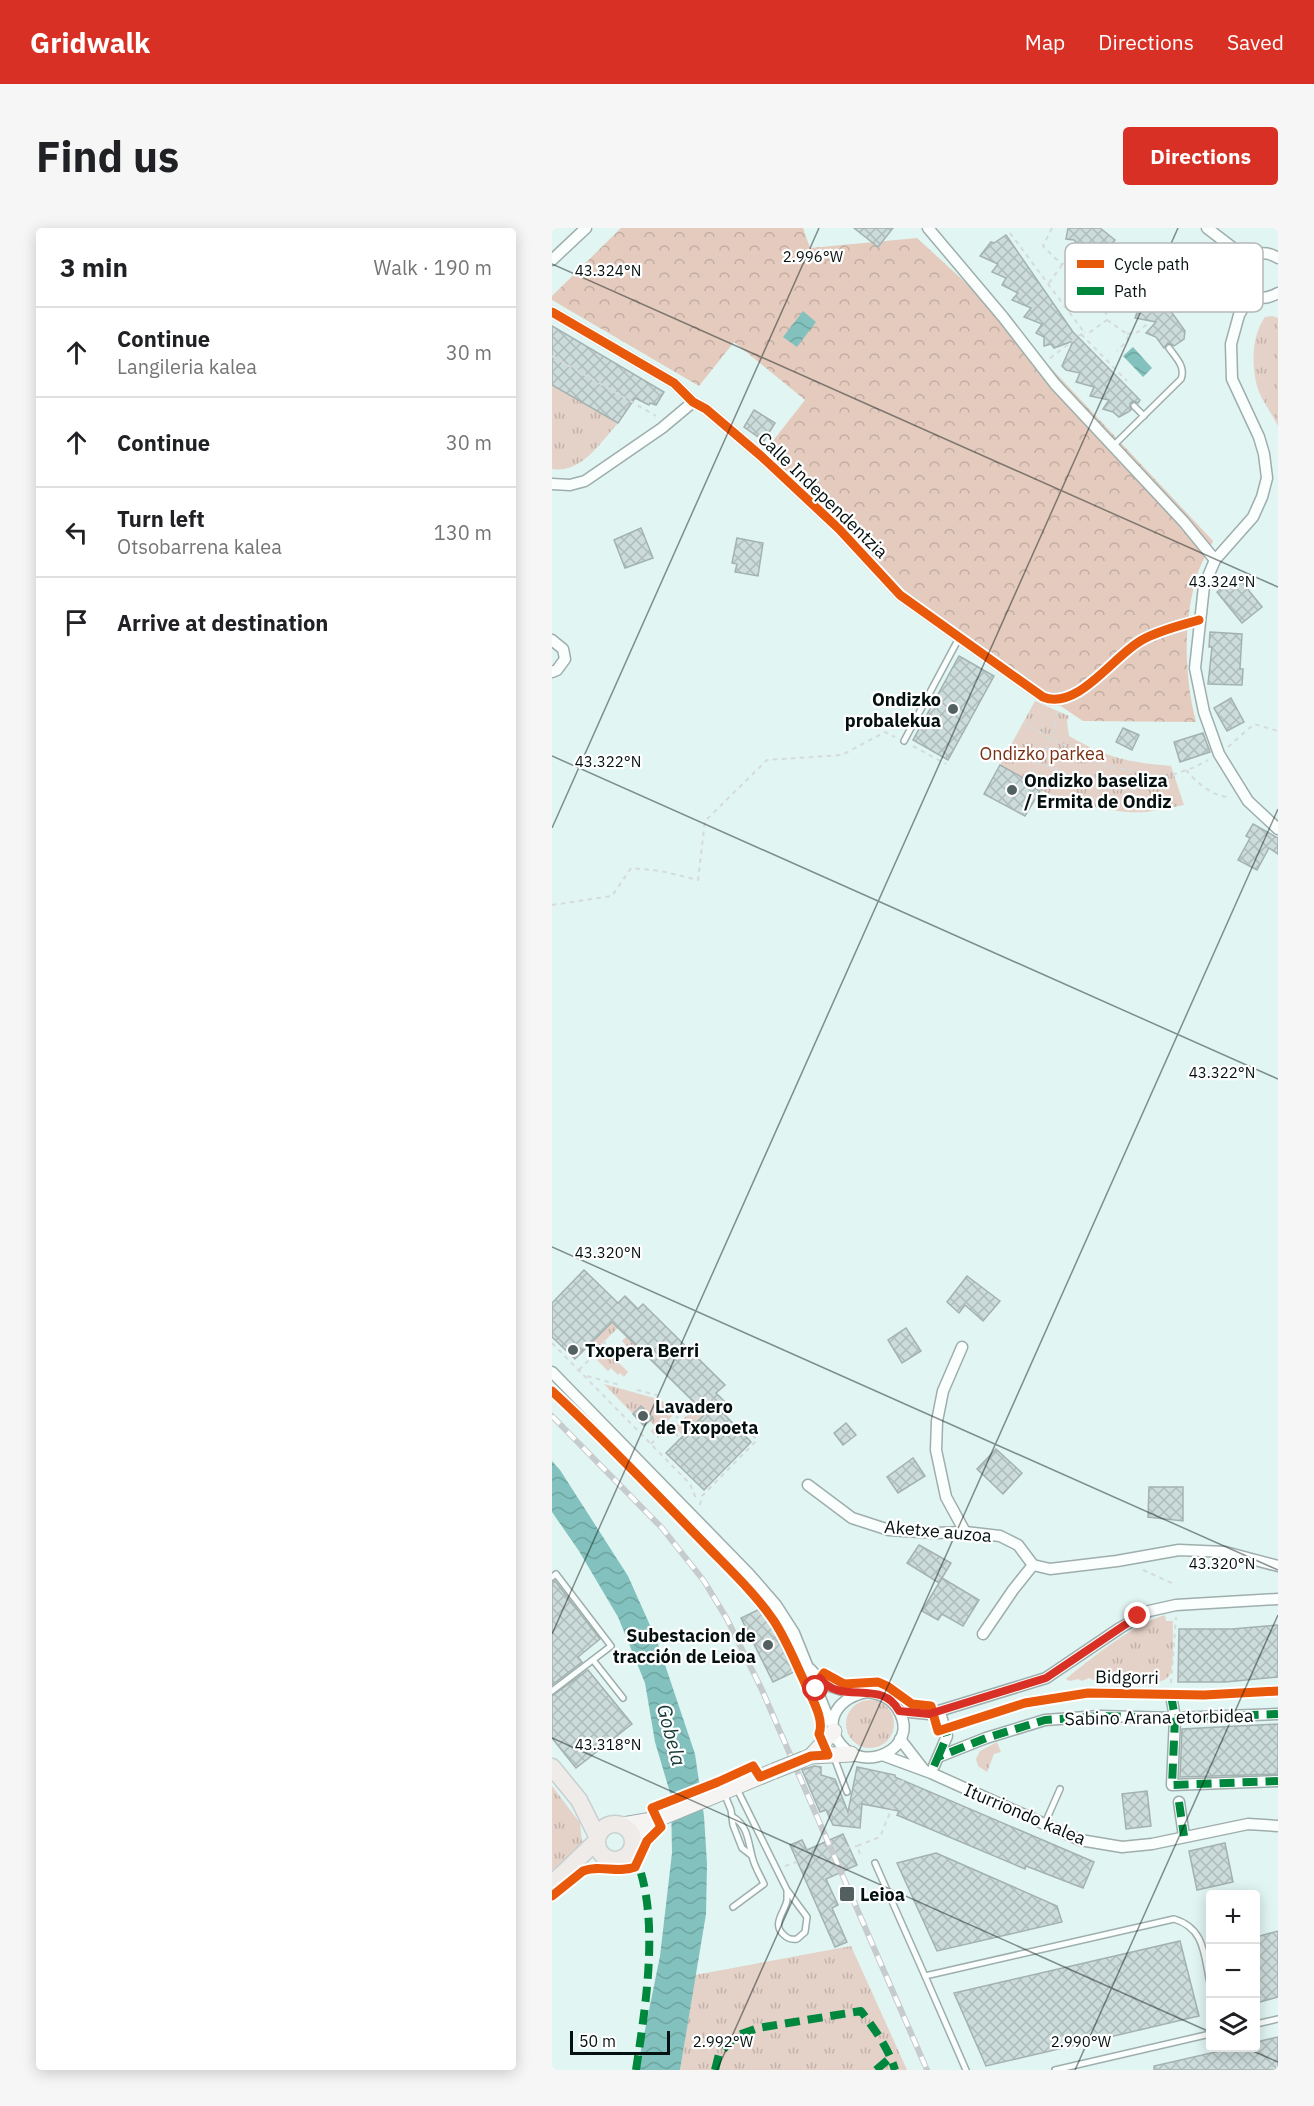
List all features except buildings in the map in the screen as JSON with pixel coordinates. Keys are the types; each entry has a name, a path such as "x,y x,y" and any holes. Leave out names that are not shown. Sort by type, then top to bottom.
{"main road":[{"path":"552,1767 579,1800 599,1845 615,1860 626,1857 630,1852 632,1834 579,1800"},
{"path":"552,1883 573,1866 584,1852 599,1845 605,1826 620,1825"}],"street":[{"path":"552,260 586,228"},
{"path":"928,228 1055,384 1184,522 1215,560"},
{"path":"1207,228 1227,243"},
{"path":"1263,297 1278,293"},
{"name":"Calle Independentzia","path":"552,312 674,383 693,402 706,409 761,456 839,529 900,595 1043,697 1063,698"},
{"path":"1241,312 1231,344 1232,379 1259,437 1267,478 1253,517 1215,560 1203,586 1195,668 1204,712 1219,754 1248,801 1278,829"},
{"path":"552,484 570,485 585,481 668,423 693,402"},
{"path":"1063,698 1081,691 1139,641 1160,631 1198,620"},
{"path":"552,640 563,649 565,659 557,670 552,672"},
{"path":"962,1347 943,1391 937,1421 936,1450 946,1497 965,1532"},
{"path":"552,1372 695,1511 776,1605 794,1633 813,1683 843,1748 851,1754"},
{"name":"Aketxe auzoa","path":"808,1485 852,1518 889,1530 965,1532 1000,1536 1018,1545 1033,1565"},
{"path":"983,1634 1033,1565 1050,1569 1117,1561 1179,1550 1225,1552 1278,1566"},
{"path":"899,1711 929,1714 1046,1678 1149,1611 1176,1605 1278,1599"},
{"path":"809,1668 824,1684 855,1694"},
{"path":"620,1825 650,1821 808,1757 851,1754 872,1758 882,1755 893,1749 900,1739 904,1726 899,1711 888,1698 878,1693 855,1694 845,1699 838,1707 833,1727 808,1757"},
{"path":"1170,1695 1175,1718 1172,1785 1278,1781"},
{"name":"Sabino Arana etorbidea","path":"932,1764 986,1738 1045,1720 1100,1716 1175,1718 1278,1714"},
{"path":"900,1739 932,1764 947,1736 941,1716"},
{"name":"Iturriondo kalea","path":"882,1755 932,1764 1044,1825 1080,1840 1122,1847 1152,1844 1248,1824 1278,1826"},
{"path":"1179,1802 1184,1836"},
{"path":"633,1840 650,1821"}],"lane":[{"path":"1113,446 1181,379 1184,372 1169,348"},
{"path":"1134,406 1144,416"},
{"path":"904,741 959,638"},
{"path":"552,1577 556,1574 611,1646 552,1691"},
{"path":"593,1660 623,1698"},
{"path":"833,1755 847,1792"},
{"path":"1044,1825 1060,1789"},
{"path":"730,1790 732,1825 742,1848 751,1855 764,1884 733,1907"},
{"path":"730,1790 787,1890 807,1917 805,1932 797,1939 791,1940 780,1931 778,1924 787,1900 787,1890"},
{"path":"875,1863 966,2070"},
{"path":"925,1976 1174,1919 1192,1927 1199,1936 1206,1966"},
{"path":"1260,2023 1278,2019"},
{"path":"1055,2070 1206,2035"}],"path":[{"path":"1052,228 1042,246 1065,266"},
{"path":"1010,233 1065,308"},
{"path":"1048,284 1065,261"},
{"path":"1068,312 1083,333 1127,381"},
{"path":"1105,312 1107,320 1127,334 1138,333 1148,324"},
{"path":"1040,366 1083,333 1090,332 1107,320"},
{"path":"1117,351 1128,340 1127,334"},
{"path":"552,356 668,423"},
{"path":"1027,780 1052,739 1063,698"},
{"path":"1023,723 1102,765 1163,778 1196,767 1219,754 1254,724 1278,732"},
{"path":"552,905 612,896 631,868 661,871 698,880 705,821 767,760 842,755 885,732 946,764"},
{"path":"1038,762 1091,782 1121,790 1143,789 1160,785 1163,778"},
{"path":"1186,770 1206,789 1225,798 1245,796"},
{"path":"552,1342 690,1484 695,1511"},
{"path":"587,1347 592,1353"},
{"path":"579,1370 589,1360"},
{"path":"585,1376 620,1385"},
{"path":"637,1390 657,1395"},
{"path":"651,1444 678,1416"},
{"path":"695,1511 702,1496 757,1440 738,1419"},
{"path":"668,1427 680,1438"},
{"path":"1144,1570 1176,1585"},
{"path":"1170,1695 1176,1617"},
{"path":"846,1848 880,1837 906,1775"},
{"path":"857,1846 860,1854"},
{"path":"777,1870 797,1862"}],"green space":[{"path":"621,228 803,228 810,248 917,238 1003,317 1213,541 1197,575 1187,630 1187,667 1196,722 1083,721 959,638 900,595 761,456 805,400 734,342 699,386 552,300 552,296"},
{"path":"1265,317 1278,318 1278,426 1259,392 1254,364 1255,343 1260,325"},
{"path":"552,385 618,423 590,455 572,467 562,469 552,469"},
{"name":"Ondizko parkea","path":"1035,701 1069,716 1067,721 1069,736 1095,749 1129,761 1171,766 1184,805 1147,812 1118,811 1068,800 1025,783 1026,780 1000,765"},
{"path":"612,1322 618,1328 594,1351 589,1345"},
{"path":"627,1336 640,1349 634,1354 622,1341"},
{"path":"606,1350 628,1372 624,1377 611,1368 608,1371 597,1360"},
{"path":"604,1384 661,1400 675,1413 654,1435 651,1431 655,1426 650,1421 652,1418 642,1407 633,1414"},
{"path":"697,1405 705,1414 683,1436 675,1427"},
{"path":"1165,1615 1166,1621 1173,1621 1172,1662 1167,1678 1159,1682 1153,1679 1146,1682 1140,1678 1133,1682 1127,1679 1096,1681 1089,1678 1082,1681 1078,1679 1070,1681 1066,1679 1126,1634"},
{"path":"870,1700 887,1707 894,1724 887,1741 870,1748 853,1741 846,1724 853,1707"},
{"path":"997,1742 1001,1752 994,1754 987,1772 978,1766 976,1759 980,1751"},
{"path":"552,1786 580,1823 582,1842 570,1857 552,1870"},
{"path":"851,1946 907,2070 680,2070 695,1975"}],"water":[{"path":"803,311 816,322 797,347 783,337"},
{"path":"1133,347 1152,368 1143,377 1123,356"},
{"name":"Gobela","path":"552,1461 628,1576 657,1641 695,1754 704,1816 707,1864 706,1914 680,2070 637,2070 660,1956 672,1853 671,1796 655,1742 645,1683 618,1617 579,1551 552,1512"}],"railway":[{"path":"552,1416 662,1528 704,1581 727,1619 762,1690 927,2070"}],"marked path":[{"path":"1171,1695 1175,1718 1172,1785 1278,1781"},
{"path":"934,1766 938,1757 986,1738 1045,1720 1100,1716 1175,1718 1278,1714"},
{"path":"938,1757 947,1736 944,1726"},
{"path":"1179,1802 1184,1836"},
{"path":"636,2070 646,1997 649,1945 649,1920 641,1873"},
{"path":"715,2070 719,2054 736,2036 758,2028 861,2011 885,2046 895,2070"},
{"path":"876,2070 891,2057"}],"cycle path":[{"path":"552,312 674,383 693,402 706,409 761,456 839,529 900,595 1043,697 1056,699 1069,696 1082,689 1142,640 1199,620"},
{"path":"552,1391 648,1485 767,1611 783,1636 814,1701 819,1715 819,1734 828,1755 811,1756 760,1777 753,1766 652,1808 661,1827 647,1841 635,1867 622,1870 596,1868 583,1871 552,1896"},
{"name":"Bidgorri","path":"806,1686 818,1681 824,1673 844,1684 878,1682 912,1704 931,1706 938,1731 1025,1703 1088,1693 1204,1695 1278,1691"}],"place":[{"name":"Ondizko probalekua","path":"953,709"},
{"name":"Ondizko baseliza / Ermita de Ondiz","path":"1012,790"},
{"name":"Txopera Berri","path":"573,1350"},
{"name":"Lavadero de Txopoeta","path":"643,1416"},
{"name":"Subestacion de tracción de Leioa","path":"768,1645"},
{"name":"Leioa","path":"847,1894"}],"route":[{"path":"816,1689 813,1683 820,1678 824,1684 843,1691 855,1694 878,1693 888,1698 899,1711 929,1714 1046,1678 1138,1616"}]}
